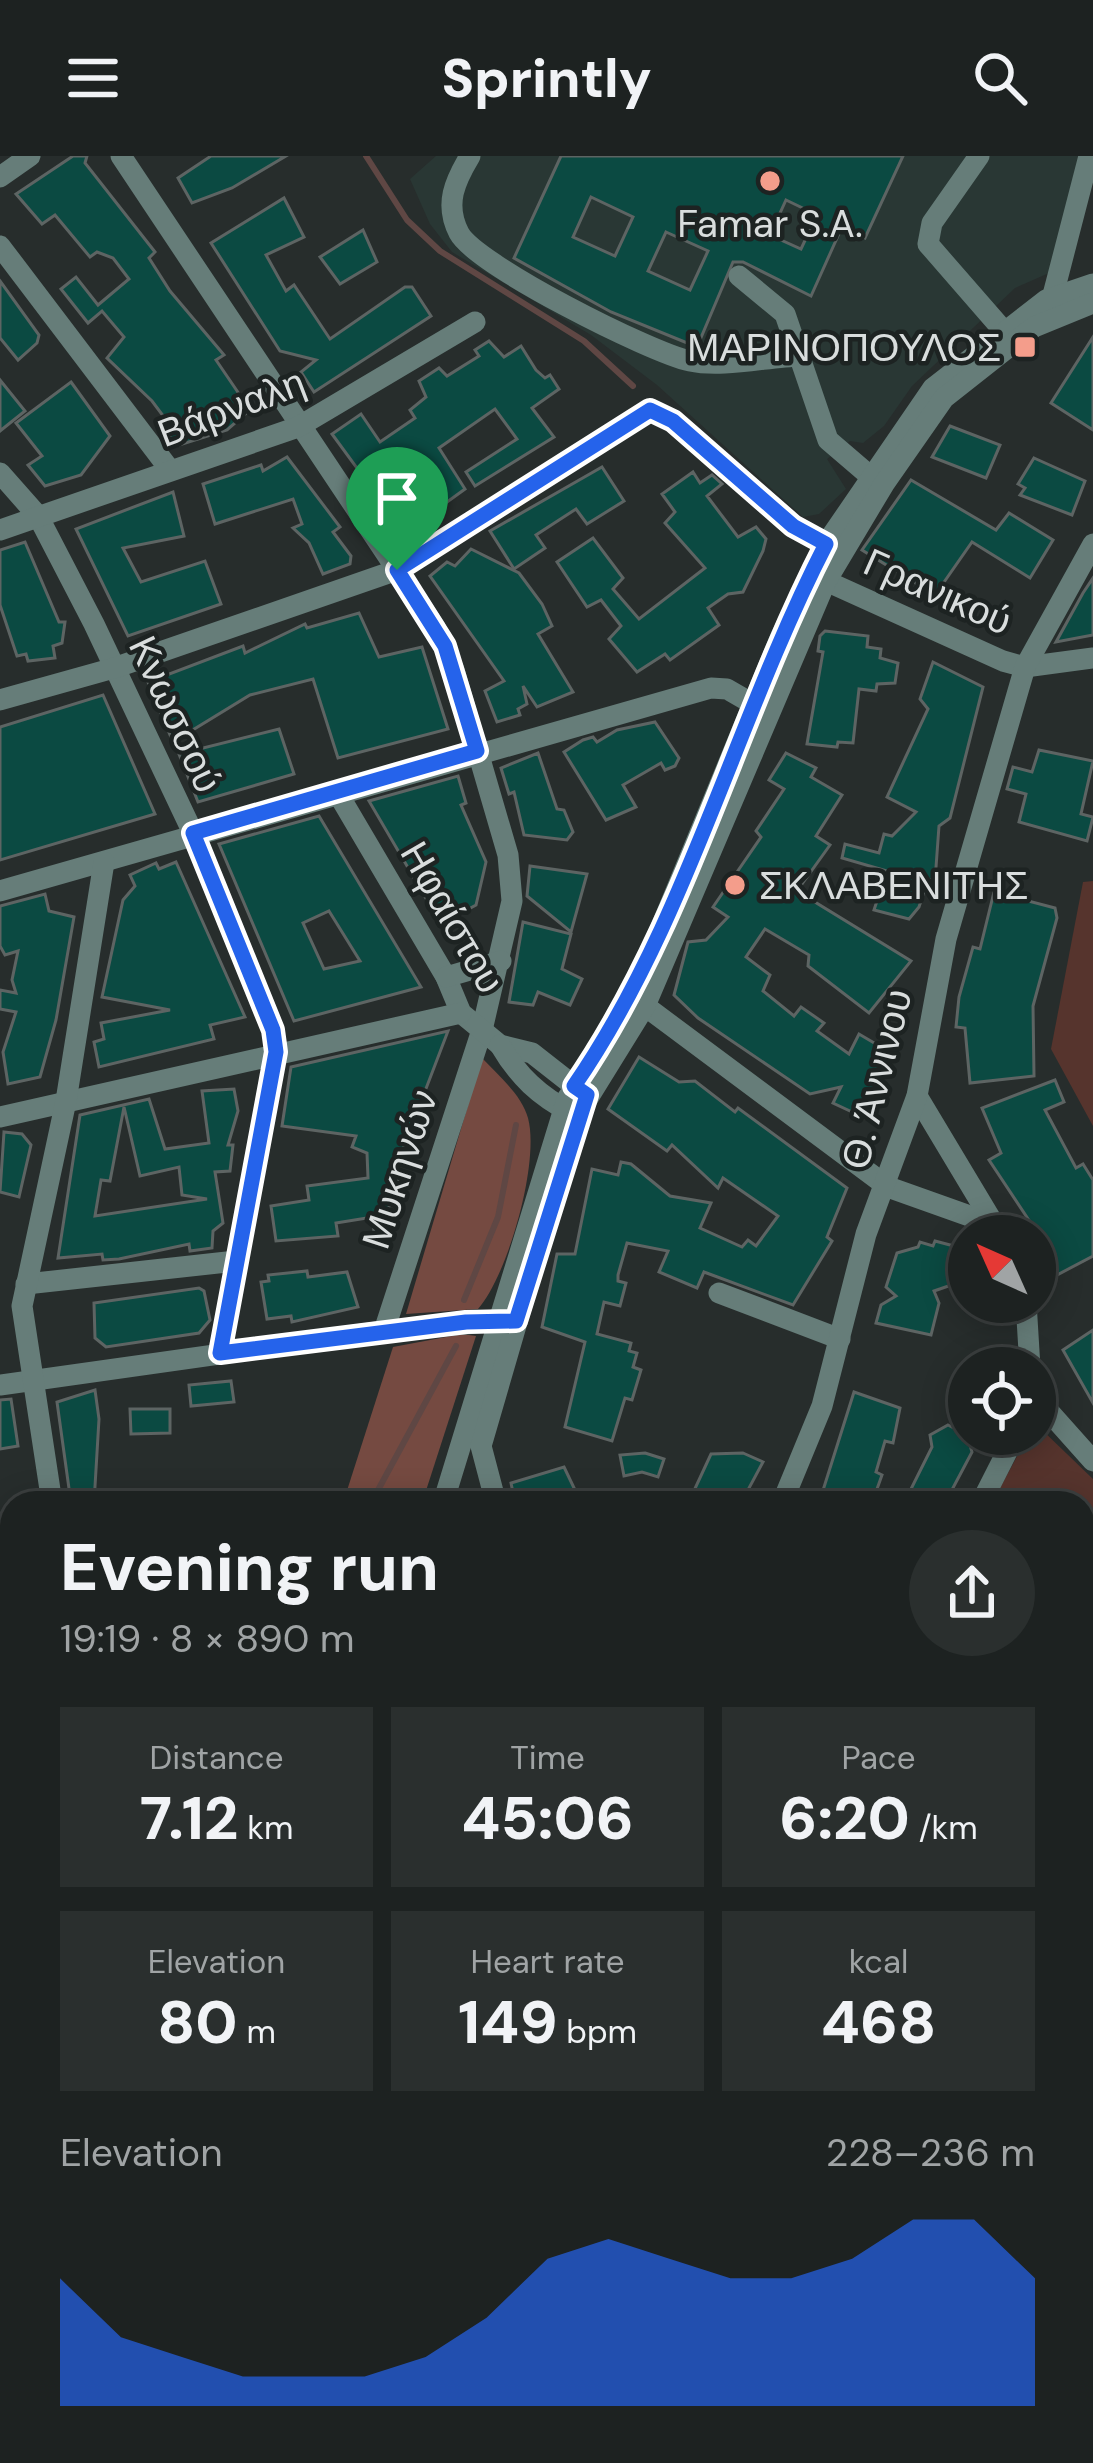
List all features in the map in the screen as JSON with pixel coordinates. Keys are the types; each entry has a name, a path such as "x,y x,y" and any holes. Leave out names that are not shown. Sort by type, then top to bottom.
{"street":[{"path":"0,177 30,156"},
{"name":"Μυκηνών","path":"121,156 445,646 512,878 510,928 491,1037 392,1330"},
{"path":"470,156 450,196 453,218 460,236 480,257 515,281 691,362 800,356"},
{"path":"979,156 932,223 928,244 1002,329"},
{"path":"1060,292 1089,156"},
{"path":"0,246 170,470"},
{"path":"739,276 785,314 828,440 870,476"},
{"path":"447,1491 508,1320 575,1101 631,1000 753,704 826,544 933,388 1002,329 1060,292 1093,284"},
{"path":"575,1101 645,1006 826,581 884,484 944,398 1034,327 1093,302"},
{"name":"Βάρναλη","path":"0,530 298,427 475,322"},
{"path":"0,700 113,668 397,570 650,410 673,421 793,526 826,544"},
{"name":"Κνωσσού","path":"0,473 38,516 113,668 193,833 273,1030 276,1052 220,1353"},
{"name":"Θ. Άννινου","path":"788,1491 808,1447 866,1234 888,1187 917,1096 946,940 1025,667 1093,544"},
{"name":"Γρανικού","path":"826,581 981,653 1025,667 1093,658"},
{"path":"0,891 477,751 711,688 727,689 753,704"},
{"name":"Ηφαίστου","path":"337,792 446,977 461,1013 491,1037 515,1070 575,1101"},
{"path":"50,1491 30,1380 26,1284 66,1101 104,862"},
{"path":"446,977 501,961"},
{"path":"645,1006 888,1187 958,1215"},
{"path":"0,1117 461,1013"},
{"path":"917,1096 987,1215"},
{"path":"26,1284 236,1261"},
{"path":"719,1293 840,1339"},
{"path":"0,1385 392,1330 508,1320"},
{"path":"493,1491 481,1446 508,1320"},
{"path":"1056,1420 1093,1461"},
{"path":"987,1491 1005,1455"}],"shaded area":[{"path":"436,156 1080,156 1049,273 1015,288 912,386 884,426 863,443 850,441 827,459 846,489 819,514 803,517 657,385 591,335 452,252 430,224 410,179"},
{"path":"1093,881 1093,1126 1051,1049 1083,882"},
{"path":"482,1058 515,1093 528,1118 529,1162 519,1217 500,1271 478,1309 406,1314"},
{"path":"462,1334 476,1336 426,1491 347,1491 393,1347"},
{"path":"1056,1443 1093,1479 1093,1491 998,1491 1018,1455 1056,1455"}],"building":[{"path":"73,156 87,156 85,163 155,252 149,258 170,291 224,355 216,360 250,410 227,430 176,446 164,428 170,425 152,401 107,358 124,337 102,311 88,323 61,289 76,277 98,305 129,279 113,258 97,252 90,257 55,215 42,224 16,194"},
{"path":"211,156 286,156 232,188 192,203 178,178"},
{"path":"561,156 903,156 865,238 842,227 811,296 743,262 733,262 697,347 611,312 514,258","holes":["591,197 633,217 615,256 573,237","786,200 817,215 801,249 770,235","666,232 708,251 690,290 648,271"]},
{"path":"284,198 304,237 266,255 286,291 294,285 330,339 405,287 412,287 431,316 314,392 301,372 316,360 280,351 211,243"},
{"path":"363,230 377,262 340,284 320,257"},
{"path":"0,281 39,335 37,343 18,360 0,338"},
{"path":"1093,337 1093,430 1051,403"},
{"path":"489,341 504,357 521,346 536,370 545,378 550,375 559,389 532,408 554,437 475,486 466,472 517,439 495,409 439,448 465,489 418,523 389,472 370,486 332,434 361,414 380,442 415,418 410,410 426,397 419,381 439,368 447,376 479,356 475,350"},
{"path":"0,380 25,411 0,431"},
{"path":"71,382 110,436 81,475 45,486 28,465 42,456 16,423"},
{"path":"950,426 1000,445 986,478 932,457"},
{"path":"287,457 340,527 333,532 351,556 350,564 323,574 309,543 293,528 302,524 293,499 215,524 203,484 261,465 263,471"},
{"path":"1034,458 1085,481 1072,515 1020,495 1025,488 1018,484"},
{"path":"602,467 624,501 587,524 576,509 536,535 545,548 514,569 490,531"},
{"path":"693,472 700,483 712,475 722,484 707,496 738,537 756,527 766,539 763,551 743,592 728,594 708,608 719,625 670,660 665,654 637,672 609,639 621,626 601,600 587,607 557,562 593,538 623,578 613,589 639,619 705,568 665,523 675,512 662,494"},
{"path":"911,480 996,530 1009,513 1053,540 1030,578 972,542 935,595 862,550"},
{"path":"173,492 184,536 123,548 141,582 205,561 221,604 128,636 76,529"},
{"path":"25,542 59,622 65,622 62,643 53,646 55,658 28,661 26,654 17,656 0,605 0,550"},
{"path":"471,549 519,573 542,604 552,626 538,634 573,692 537,707 523,686 527,704 518,709 520,715 497,722 485,691 504,681 430,576 447,562 455,566"},
{"path":"1093,578 1093,635 1056,642 1083,593"},
{"path":"359,613 379,657 422,647 448,729 338,758 313,679 250,695 173,742 148,682 243,646 245,653 305,624 307,628"},
{"path":"825,631 868,636 867,647 881,649 880,658 898,663 895,683 877,684 876,691 859,689 853,743 838,742 837,747 807,744 823,652 818,651 820,636"},
{"path":"933,662 983,687 950,818 939,826 935,881 928,879 919,907 909,919 874,910 887,871 842,858 845,844 879,853 884,834 892,836 916,812 887,797 928,709 920,699"},
{"path":"103,695 155,814 0,860 0,727"},
{"path":"655,722 679,758 675,766 665,770 661,763 623,785 636,807 606,820 564,752 583,740 593,737 597,742 617,730"},
{"path":"279,729 294,774 198,802 179,754"},
{"path":"1039,750 1093,761 1081,814 1093,817 1087,841 1019,822 1026,794 1007,789 1013,767 1032,772"},
{"path":"538,753 557,809 564,810 573,832 567,840 524,835 514,792 509,794 501,768"},
{"path":"786,753 816,768 811,777 842,795 816,836 830,845 797,891 911,961 869,1013 808,966 809,955 765,929 746,957 770,975 763,991 794,1016 801,1007 824,1023 817,1031 849,1054 859,1034 886,1050 865,1118 833,1103 841,1087 810,1094 698,1018 674,995 688,942 706,940 728,917 713,907 761,837 756,831 784,789 769,780"},
{"path":"458,776 466,803 461,805 486,862 476,905 441,924 369,801"},
{"path":"319,816 421,987 294,1021 219,844","holes":["329,911 360,961 324,969 303,923"]},
{"path":"176,862 245,1017 210,1025 214,1039 99,1067 94,1042 104,1039 101,1023 170,1010 102,997 123,900 135,886 130,875 156,863 159,869"},
{"path":"530,866 587,874 571,932 527,896"},
{"path":"994,892 1055,908 1057,918 1033,1006 1034,1076 970,1083 965,1028 956,1027 959,997 973,947 980,949"},
{"path":"45,894 49,911 74,917 56,1020 40,1077 8,1084 3,1052 16,1012 0,1009 0,990 16,993 12,980 18,951 5,955 0,946 0,906"},
{"path":"523,922 571,934 562,969 582,979 570,1005 538,992 533,1005 509,1002"},
{"path":"448,1031 393,1175 399,1177 375,1248 373,1217 336,1223 338,1236 276,1241 271,1206 309,1200 307,1186 368,1178 367,1153 352,1147 356,1136 282,1126 291,1067"},
{"path":"639,1057 679,1082 695,1081 735,1112 738,1108 847,1188 827,1237 832,1241 793,1305 704,1272 697,1288 659,1272 668,1251 627,1243 618,1275 618,1281 626,1283 620,1306 604,1302 597,1334 631,1343 629,1351 637,1353 633,1367 641,1370 632,1400 625,1398 612,1441 565,1427 585,1342 542,1327 557,1254 575,1254 592,1169 618,1175 621,1162 631,1164 670,1196 711,1203 700,1228 742,1247 748,1240 756,1246 778,1216 723,1178 718,1188 672,1145 667,1151 608,1109"},
{"path":"1055,1080 1064,1102 1045,1110 1076,1168 1083,1164 1093,1180 1093,1256 1057,1275 1056,1215 1025,1215 989,1160 1001,1153 982,1108"},
{"path":"234,1089 238,1111 228,1145 233,1145 230,1171 215,1172 223,1223 213,1231 212,1248 190,1251 189,1244 119,1259 103,1260 102,1254 58,1258 80,1115 149,1099 165,1149 209,1143 202,1091","holes":["124,1107 140,1176 179,1167 182,1195 207,1199 95,1216 101,1180 110,1181"]},
{"path":"4,1132 22,1134 31,1145 19,1197 0,1192"},
{"path":"935,1241 948,1244 948,1286 934,1291 939,1303 931,1335 876,1323 881,1305 896,1296 886,1287 897,1253 918,1247 920,1242 933,1246"},
{"path":"307,1271 308,1277 347,1272 358,1307 292,1322 291,1316 267,1319 261,1282 269,1281 268,1275"},
{"path":"204,1291 210,1320 199,1333 106,1347 95,1338 94,1303"},
{"path":"1093,1330 1093,1403 1063,1350"},
{"path":"231,1381 234,1402 191,1406 189,1385"},
{"path":"95,1390 99,1419 95,1491 69,1491 57,1402"},
{"path":"854,1392 900,1408 893,1443 885,1441 876,1472 882,1475 876,1491 823,1491"},
{"path":"11,1399 18,1446 0,1449 0,1400"},
{"path":"130,1409 170,1409 170,1433 131,1434"},
{"path":"948,1425 948,1455 970,1455 951,1491 910,1491 932,1447 930,1435"},
{"path":"645,1453 664,1459 658,1477 642,1472 624,1476 620,1455"},
{"path":"743,1453 763,1462 747,1491 694,1491 711,1454"},
{"path":"564,1467 575,1490 513,1491 511,1483"}],"waterway":[{"path":"366,156 407,220 440,251 584,341 633,386"},
{"path":"464,1300 498,1217 516,1125"},
{"path":"377,1491 456,1346"}],"place":[{"name":"Famar S.A.","path":"770,181"},
{"name":"ΜΑΡΙΝΟΠΟΥΛΟΣ","path":"1025,347"},
{"name":"ΣΚΛΑΒΕΝΙΤΗΣ","path":"735,885"}],"route":[{"path":"650,410 673,421 793,526 826,544 781,636 631,1000 574,1086 587,1095 516,1321 384,1330 220,1353 276,1052 273,1030 193,833 477,751 445,646 397,570 650,410"}]}
